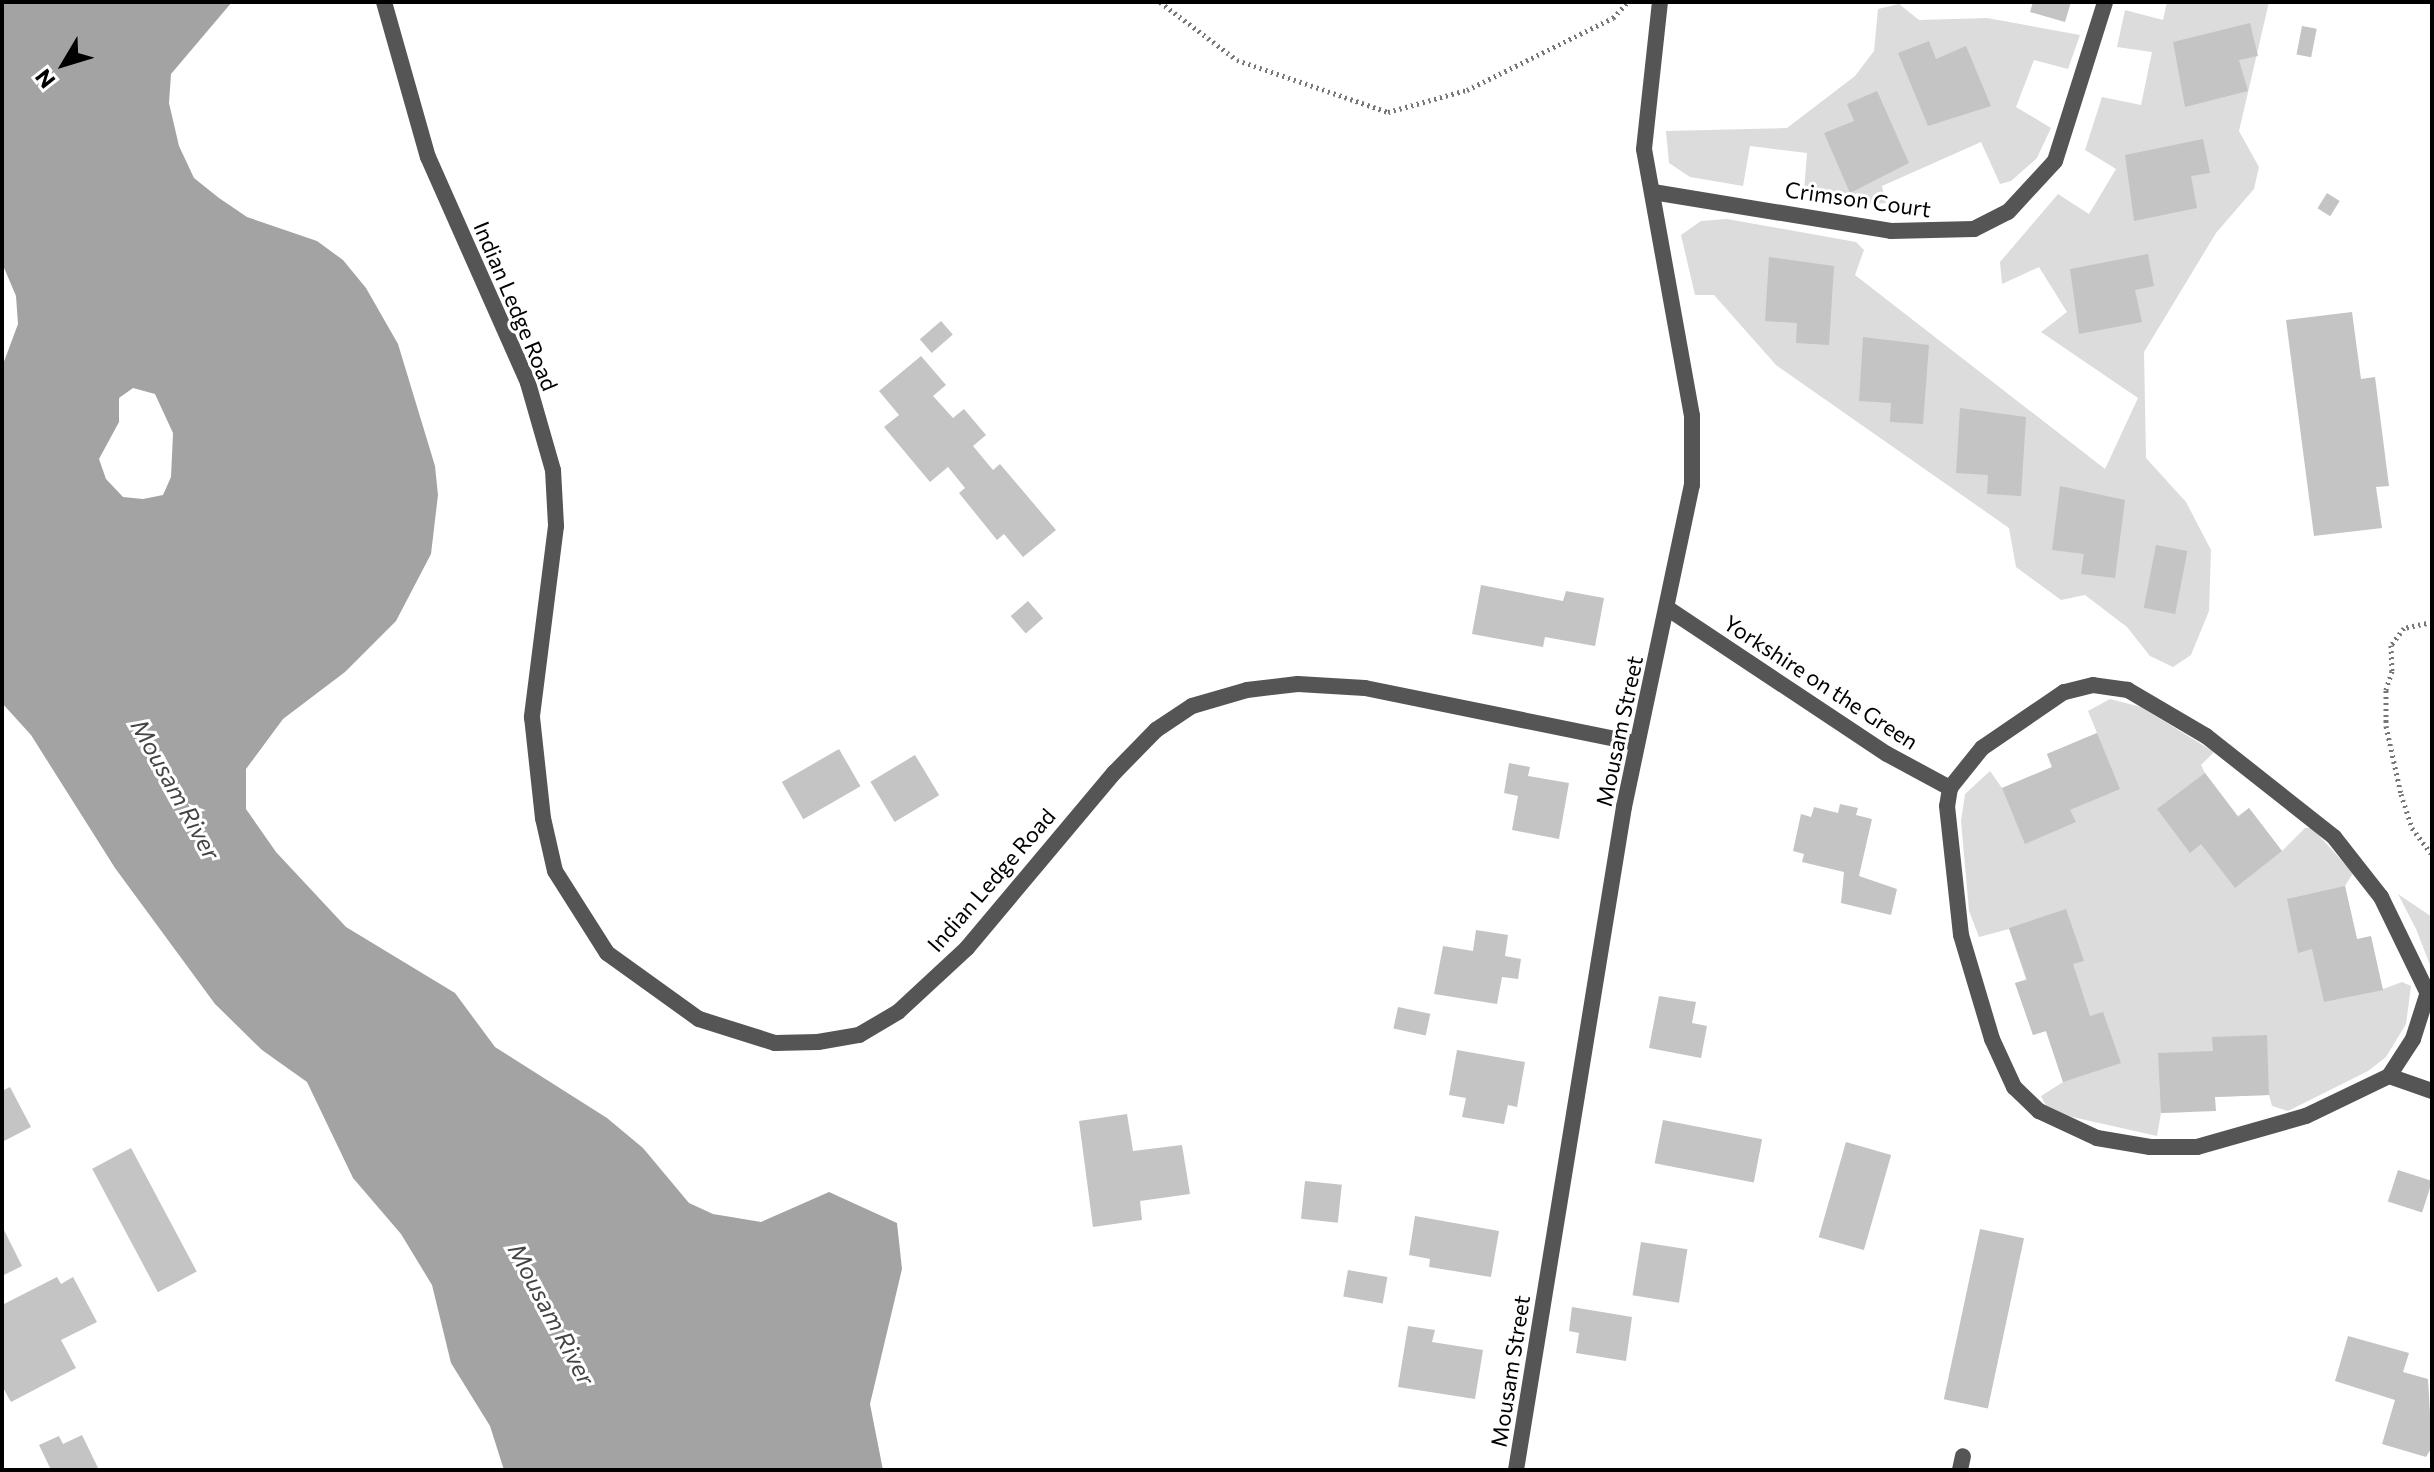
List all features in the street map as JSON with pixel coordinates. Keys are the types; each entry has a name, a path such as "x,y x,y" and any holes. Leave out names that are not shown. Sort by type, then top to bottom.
{"street":[{"name":"Indian Ledge Road","path":"384,2 428,157 528,383 553,470 556,526 532,717 543,818 555,871 577,913 607,953 699,1019 775,1043 818,1042 859,1035 898,1012 967,948 1114,773 1156,730 1192,706 1247,690 1298,684 1365,688 1636,743"},
{"name":"Mousam Street","path":"1516,1470 1636,743 1670,610 1692,485 1692,416 1644,149 1660,2"},
{"name":"Crimson Court","path":"1653,192 1891,231 1974,229 2008,212 2055,161 2105,2"},
{"name":"Yorkshire on the Green","path":"1670,610 1887,754 1950,788"},
{"path":"2093,685 2128,690 2206,736 2334,837 2381,897 2412,953 2429,999 2413,1039 2389,1076 2306,1116 2197,1147 2150,1147 2097,1138 2039,1111 2014,1087 1992,1039 1961,935 1948,816 1950,788 1982,748 2064,692 2093,685"},
{"path":"2389,1076 2432,1091"}],"path":[{"path":"1160,2 1237,60 1388,112 1467,90 1613,18 1628,2"},
{"path":"2432,622 2404,628 2391,645 2392,671 2386,690 2386,726 2412,828 2432,855"}],"shaded area":[{"path":"2167,2 2269,2 2239,131 2259,167 2254,189 2216,233 2144,352 2146,458 2186,502 2211,550 2209,611 2191,655 2173,667 2150,656 2127,627 2085,595 2061,600 2016,567 2009,528 1776,365 1714,295 1695,295 1681,235 1701,221 1727,219 1856,242 1864,250 1855,275 2105,469 2138,398 2041,332 2067,312 2039,267 2002,284 2000,262 2058,194 2089,214 2116,169 2085,150 2102,97 2141,105 2152,52 2117,47 2125,10 2163,20"},
{"path":"1899,4 1919,20 1987,18 2080,35 2068,69 2034,60 2016,107 2051,128 2037,158 2011,181 2000,184 1981,142 1882,186 1886,203 1871,204 1804,191 1807,153 1750,146 1743,186 1690,177 1669,163 1666,131 1787,128 1855,76 1874,51 1878,9"},
{"path":"2110,699 2141,707 2214,752 2201,765 2205,773 2238,816 2249,808 2282,851 2305,828 2312,828 2353,873 2345,886 2357,939 2383,989 2402,982 2411,986 2406,1024 2386,1057 2368,1071 2288,1111 2272,1106 2269,1095 2215,1097 2188,1112 2161,1113 2157,1136 2059,1114 2046,1106 2041,1096 2063,1082 2046,1031 2033,1035 2015,983 2026,979 2009,929 1979,937 1969,911 1961,821 1965,794 1990,771 2002,788 2052,767 2047,754 2097,733 2088,711"},
{"path":"2398,894 2432,917 2432,970 2416,929"}],"water":[{"name":"Mousam River","path":"2,2 232,2 171,74 169,103 179,146 194,178 219,198 247,217 317,241 343,260 366,288 398,344 435,466 438,495 431,554 396,621 345,672 283,719 246,769 246,809 276,852 346,927 455,993 495,1047 607,1118 643,1148 689,1203 713,1214 761,1222 829,1192 897,1223 902,1269 870,1404 883,1470 504,1470 490,1426 451,1363 432,1285 401,1234 353,1178 307,1082 262,1050 215,1004 115,868 31,735 2,703 2,367 18,324 16,296 2,263","holes":["133,388 155,394 173,433 171,477 163,495 143,499 123,497 106,479 99,459 119,422 119,398"]}],"building":[{"path":"2033,2 2071,2 2065,22 2030,12"},
{"path":"2250,23 2258,56 2239,60 2248,91 2185,107 2173,42"},
{"path":"2302,26 2317,29 2311,57 2296,54"},
{"path":"1929,41 1936,59 1966,46 1991,106 1928,126 1898,53"},
{"path":"1877,91 1909,163 1850,193 1824,133 1854,121 1847,104"},
{"path":"2203,139 2210,173 2191,176 2197,208 2134,221 2125,155"},
{"path":"2327,193 2340,201 2330,216 2317,208"},
{"path":"2148,254 2154,286 2135,290 2142,322 2079,334 2070,269"},
{"path":"1769,257 1834,266 1829,345 1796,343 1797,323 1765,321"},
{"path":"2352,312 2361,379 2375,377 2389,486 2376,487 2382,528 2314,536 2286,320"},
{"path":"941,321 953,335 932,353 920,339"},
{"path":"1863,337 1929,345 1923,424 1890,422 1891,403 1859,401"},
{"path":"921,356 946,385 933,396 953,418 964,409 986,435 973,446 993,470 1000,464 1056,530 1023,557 1004,534 997,540 959,493 965,488 948,467 930,482 884,427 899,415 879,391"},
{"path":"1960,408 2026,417 2021,496 1987,494 1988,475 1956,473"},
{"path":"2060,486 2125,500 2115,578 2081,574 2084,554 2052,550"},
{"path":"2156,545 2187,551 2175,614 2144,608"},
{"path":"1481,585 1563,601 1566,591 1604,598 1595,646 1545,637 1543,647 1472,634"},
{"path":"1028,601 1043,618 1026,633 1011,616"},
{"path":"2097,733 2120,789 2070,810 2076,822 2025,844 2002,788 2052,767 2047,754"},
{"path":"839,749 860,786 803,819 782,782"},
{"path":"915,755 939,795 895,822 870,782"},
{"path":"1509,763 1530,767 1528,776 1569,783 1559,839 1512,830 1518,796 1504,793"},
{"path":"2205,773 2238,817 2249,808 2282,851 2235,888 2201,844 2190,853 2157,809"},
{"path":"1840,804 1858,808 1856,815 1872,819 1859,876 1897,889 1891,915 1841,903 1844,872 1802,862 1804,854 1793,851 1801,814 1811,817 1814,807 1838,813"},
{"path":"2345,886 2357,939 2371,936 2383,990 2324,1002 2312,949 2298,953 2287,899"},
{"path":"2066,909 2084,961 2073,964 2090,1016 2103,1012 2121,1063 2063,1082 2046,1031 2033,1035 2015,983 2027,980 2009,928"},
{"path":"1476,930 1508,935 1505,956 1521,959 1518,979 1502,977 1497,1004 1434,994 1443,946 1473,951"},
{"path":"1659,996 1696,1002 1692,1023 1707,1026 1701,1058 1649,1048"},
{"path":"1398,1007 1430,1014 1426,1035 1393,1029"},
{"path":"2267,1035 2269,1095 2215,1097 2216,1111 2161,1113 2158,1053 2213,1051 2212,1037"},
{"path":"1457,1050 1525,1062 1517,1107 1508,1105 1504,1124 1462,1117 1466,1098 1449,1095"},
{"path":"10,1087 31,1127 2,1142 2,1091"},
{"path":"1127,1114 1133,1151 1182,1145 1190,1194 1140,1201 1142,1220 1093,1227 1079,1121"},
{"path":"1663,1120 1762,1139 1754,1182 1655,1163"},
{"path":"1846,1142 1891,1155 1864,1250 1819,1237"},
{"path":"131,1148 197,1272 158,1292 92,1169"},
{"path":"2398,1170 2432,1181 2422,1213 2388,1201"},
{"path":"1305,1181 1342,1185 1338,1223 1301,1219"},
{"path":"1415,1216 1499,1231 1491,1277 1429,1267 1430,1259 1409,1255"},
{"path":"2,1226 22,1266 2,1276"},
{"path":"1980,1229 2024,1238 1988,1409 1944,1399"},
{"path":"1641,1242 1687,1249 1679,1303 1633,1295"},
{"path":"1348,1270 1387,1277 1383,1304 1343,1297"},
{"path":"57,1277 61,1284 73,1277 97,1322 61,1340 76,1368 11,1402 2,1386 2,1305"},
{"path":"1572,1307 1632,1317 1626,1361 1576,1353 1579,1333 1569,1331"},
{"path":"1408,1326 1435,1330 1432,1342 1483,1350 1475,1399 1398,1387"},
{"path":"2348,1336 2409,1353 2403,1372 2428,1379 2432,1447 2426,1457 2382,1444 2395,1400 2335,1381"},
{"path":"82,1435 99,1470 51,1470 39,1445 59,1436 63,1444"}]}
